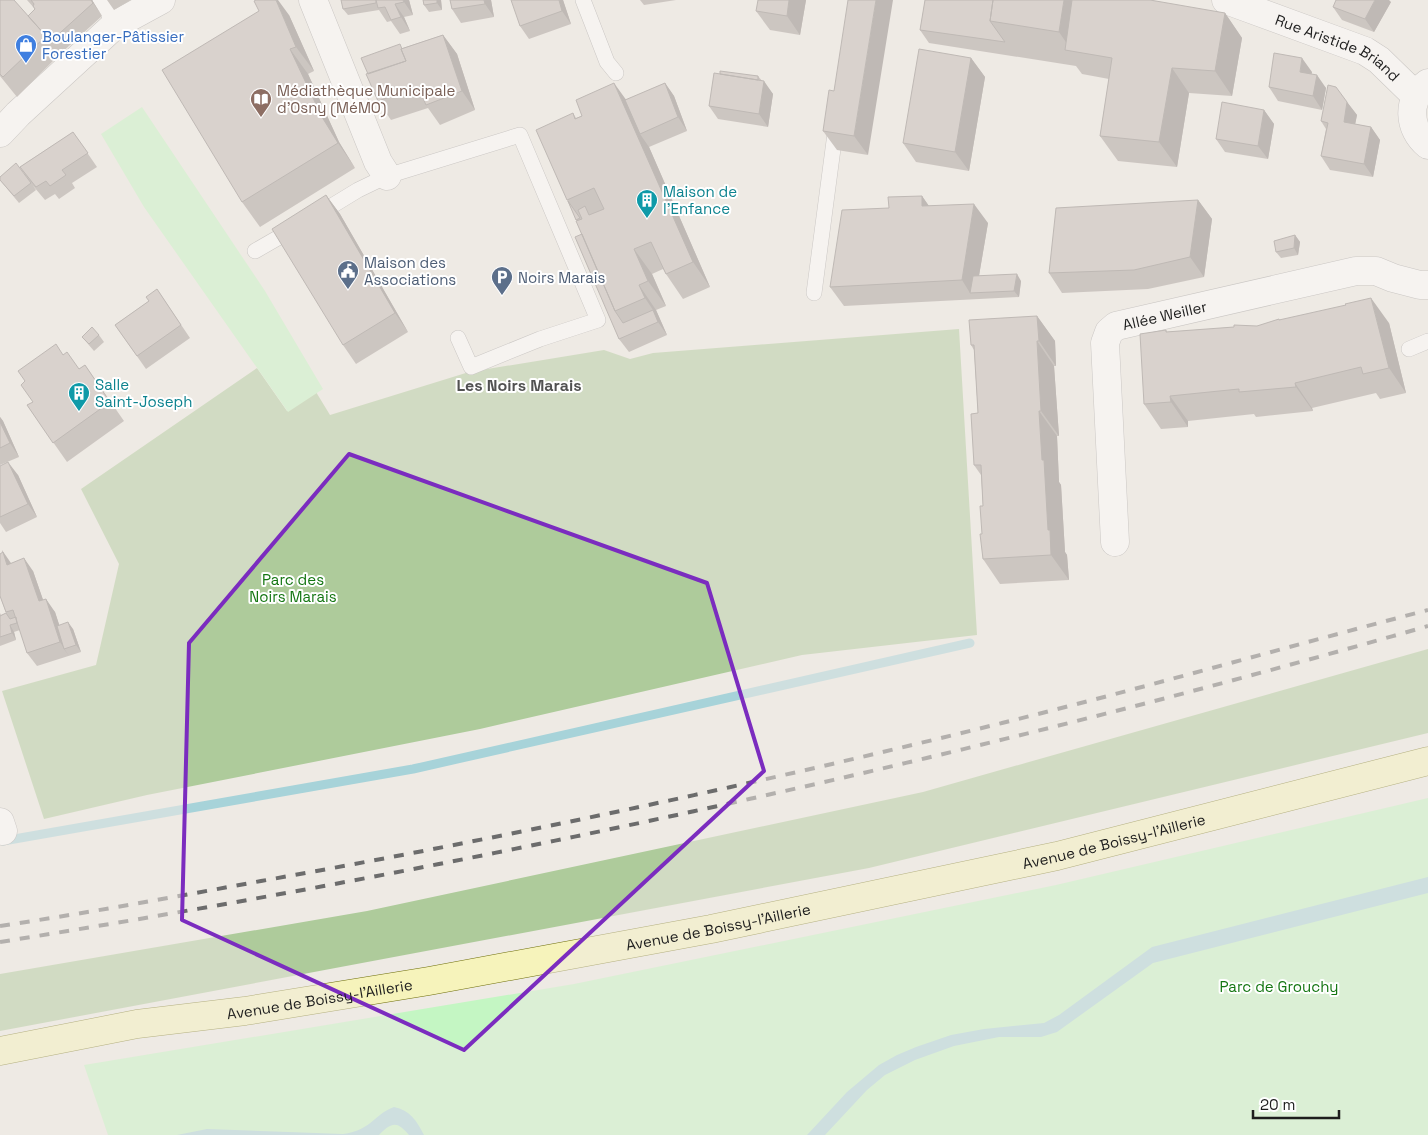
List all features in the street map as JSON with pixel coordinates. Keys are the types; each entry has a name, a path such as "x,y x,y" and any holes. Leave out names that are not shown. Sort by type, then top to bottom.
{"main road":[{"name":"Avenue de Boissy-l'Aillerie","path":"0,1051 137,1024 245,1011 429,981 711,929 1057,856 1428,762"}],"street":[{"path":"0,133 18,114 116,25 161,0"},
{"path":"313,0 378,162 387,176"},
{"name":"Rue Aristide Briand","path":"1226,0 1366,51 1422,89"},
{"path":"1422,89 1412,108 1412,122 1418,135 1428,145"},
{"name":"Allée Weiller","path":"1115,542 1105,343 1109,332 1116,326 1356,272 1376,271 1393,278 1420,285 1428,285"}],"lane":[{"path":"100,0 116,25"},
{"path":"583,0 607,62 616,73"},
{"path":"814,293 839,108"},
{"path":"255,251 358,190 387,176 520,135 598,320 540,339 471,367 458,338"},
{"path":"1409,349 1428,341"}],"highlighted area":[{"path":"349,454 707,583 764,771 464,1050 182,920 189,643"}],"green space":[{"path":"142,107 265,291 323,389 288,412 144,207 101,134"},
{"name":"Parc des Noirs Marais","path":"959,329 977,635 802,655 480,729 147,795 44,819 2,691 96,665 119,564 81,489 257,368 287,411 316,392 330,415 469,372 604,350 630,359 653,353"},
{"path":"1428,649 1428,733 869,868 0,1031 0,974 367,911 923,792"},
{"name":"Parc de Grouchy","path":"1428,798 1428,1135 108,1135 84,1065 574,984 1056,885"}],"water":[{"path":"1428,877 1428,893 1153,963 1057,1032 1041,1037 999,1037 954,1046 915,1060 885,1075 867,1090 825,1135 807,1135 847,1092 879,1065 897,1055 951,1035 984,1029 1044,1023 1059,1015 1152,947"},
{"path":"394,1107 409,1113 419,1125 424,1135 409,1135 398,1125 394,1125 379,1135 177,1135 207,1129 343,1134 366,1126 381,1114"}],"building":[{"path":"0,0 14,0 46,36 3,77 0,74"},
{"path":"31,0 91,0 93,3 50,42 28,16 35,9"},
{"name":"Médiathèque Municipale d'Osny (MéMO)","path":"276,0 296,47 290,49 322,117 338,143 242,202 162,70 259,11 254,1"},
{"path":"341,0 376,0 376,3 343,9"},
{"path":"376,0 403,0 404,2 395,4 401,17 391,20 385,7 378,8"},
{"path":"423,0 437,0 437,3 424,5"},
{"path":"450,0 484,0 485,4 452,9"},
{"path":"511,0 559,0 562,11 520,26"},
{"path":"758,0 789,0 787,16 756,11"},
{"path":"848,0 876,0 854,136 823,131 829,90 834,91"},
{"path":"925,0 993,0 990,21 1005,42 920,30"},
{"path":"993,0 1064,0 1059,32 990,21"},
{"path":"1072,0 1150,0 1225,13 1215,71 1172,68 1159,142 1100,136 1112,58 1065,50"},
{"path":"1336,0 1375,0 1365,19 1333,7"},
{"path":"443,35 462,91 426,105 418,87 378,101 366,74 406,61 401,49"},
{"path":"400,44 406,61 368,74 361,58"},
{"path":"919,49 971,58 955,152 903,143"},
{"path":"1274,53 1302,58 1300,72 1317,75 1313,96 1269,87"},
{"path":"720,71 758,76 758,80 720,74"},
{"path":"714,73 764,81 759,114 709,106"},
{"name":"Maison de l'Enfance","path":"614,83 693,262 666,274 651,242 634,249 648,281 639,285 645,298 615,311 576,221 582,219 578,210 585,206 589,215 604,209 594,188 567,200 536,130 573,113 575,119 582,116 576,100"},
{"path":"665,83 678,117 640,134 625,100"},
{"path":"1328,85 1336,87 1347,102 1344,122 1371,127 1364,164 1321,156 1328,123 1321,121"},
{"path":"1222,102 1264,110 1258,146 1216,139"},
{"path":"73,132 88,153 62,170 66,175 50,186 46,181 36,187 20,167"},
{"path":"16,163 31,183 14,196 0,180 0,177"},
{"name":"Maison des Associations","path":"326,195 395,313 343,345 272,229"},
{"path":"922,196 922,206 974,204 962,280 830,287 842,210 889,208 888,197"},
{"path":"1198,200 1190,257 1134,270 1049,273 1056,208"},
{"path":"568,201 580,218 576,220"},
{"path":"582,234 615,311 623,323 653,310 658,322 619,339 575,237"},
{"path":"1295,235 1294,248 1276,252 1274,241"},
{"path":"1017,274 1014,291 970,293 973,276"},
{"path":"157,289 181,325 137,356 115,325 149,301 146,297"},
{"path":"1371,298 1389,368 1363,374 1361,367 1295,383 1296,387 1239,392 1239,389 1170,396 1171,402 1144,404 1140,334 1166,330 1166,332 1234,327 1234,325 1257,326 1279,319"},
{"path":"1037,316 1041,411 1039,411 1051,555 983,559 980,534 982,534 980,506 983,506 981,465 974,465 971,414 978,413 974,345 971,345 969,320"},
{"path":"92,327 99,335 89,344 82,337"},
{"name":"Salle Saint-Joseph","path":"56,344 63,355 67,352 79,369 85,365 110,402 53,443 27,405 33,402 21,385 25,381 18,371"},
{"path":"0,422 10,443 0,448"},
{"path":"8,462 28,504 0,517 0,466"},
{"path":"3,552 7,565 24,558 39,601 46,599 60,642 27,653 13,610 6,612 0,596 0,554"},
{"path":"6,613 10,619 16,617 17,623 10,625 12,633 0,637 0,616"},
{"path":"68,622 76,645 64,649 57,626"}],"waterway":[{"path":"3,841 413,769 970,643"}],"railway":[{"path":"0,926 130,905 354,864 540,828 725,788 1055,710 1428,610"},
{"path":"0,942 181,912 361,879 719,806 1075,721 1252,675 1428,626"}],"place":[{"name":"Boulanger-Pâtissier Forestier","path":"26,64"},
{"name":"Médiathèque Municipale d'Osny (MéMO)","path":"261,118"},
{"name":"Maison de l'Enfance","path":"647,219"},
{"name":"Maison des Associations","path":"348,290"},
{"name":"Noirs Marais","path":"502,296"},
{"name":"Salle Saint-Joseph","path":"79,412"}],"district":[{"name":"Les Noirs Marais","path":"519,385"}]}
